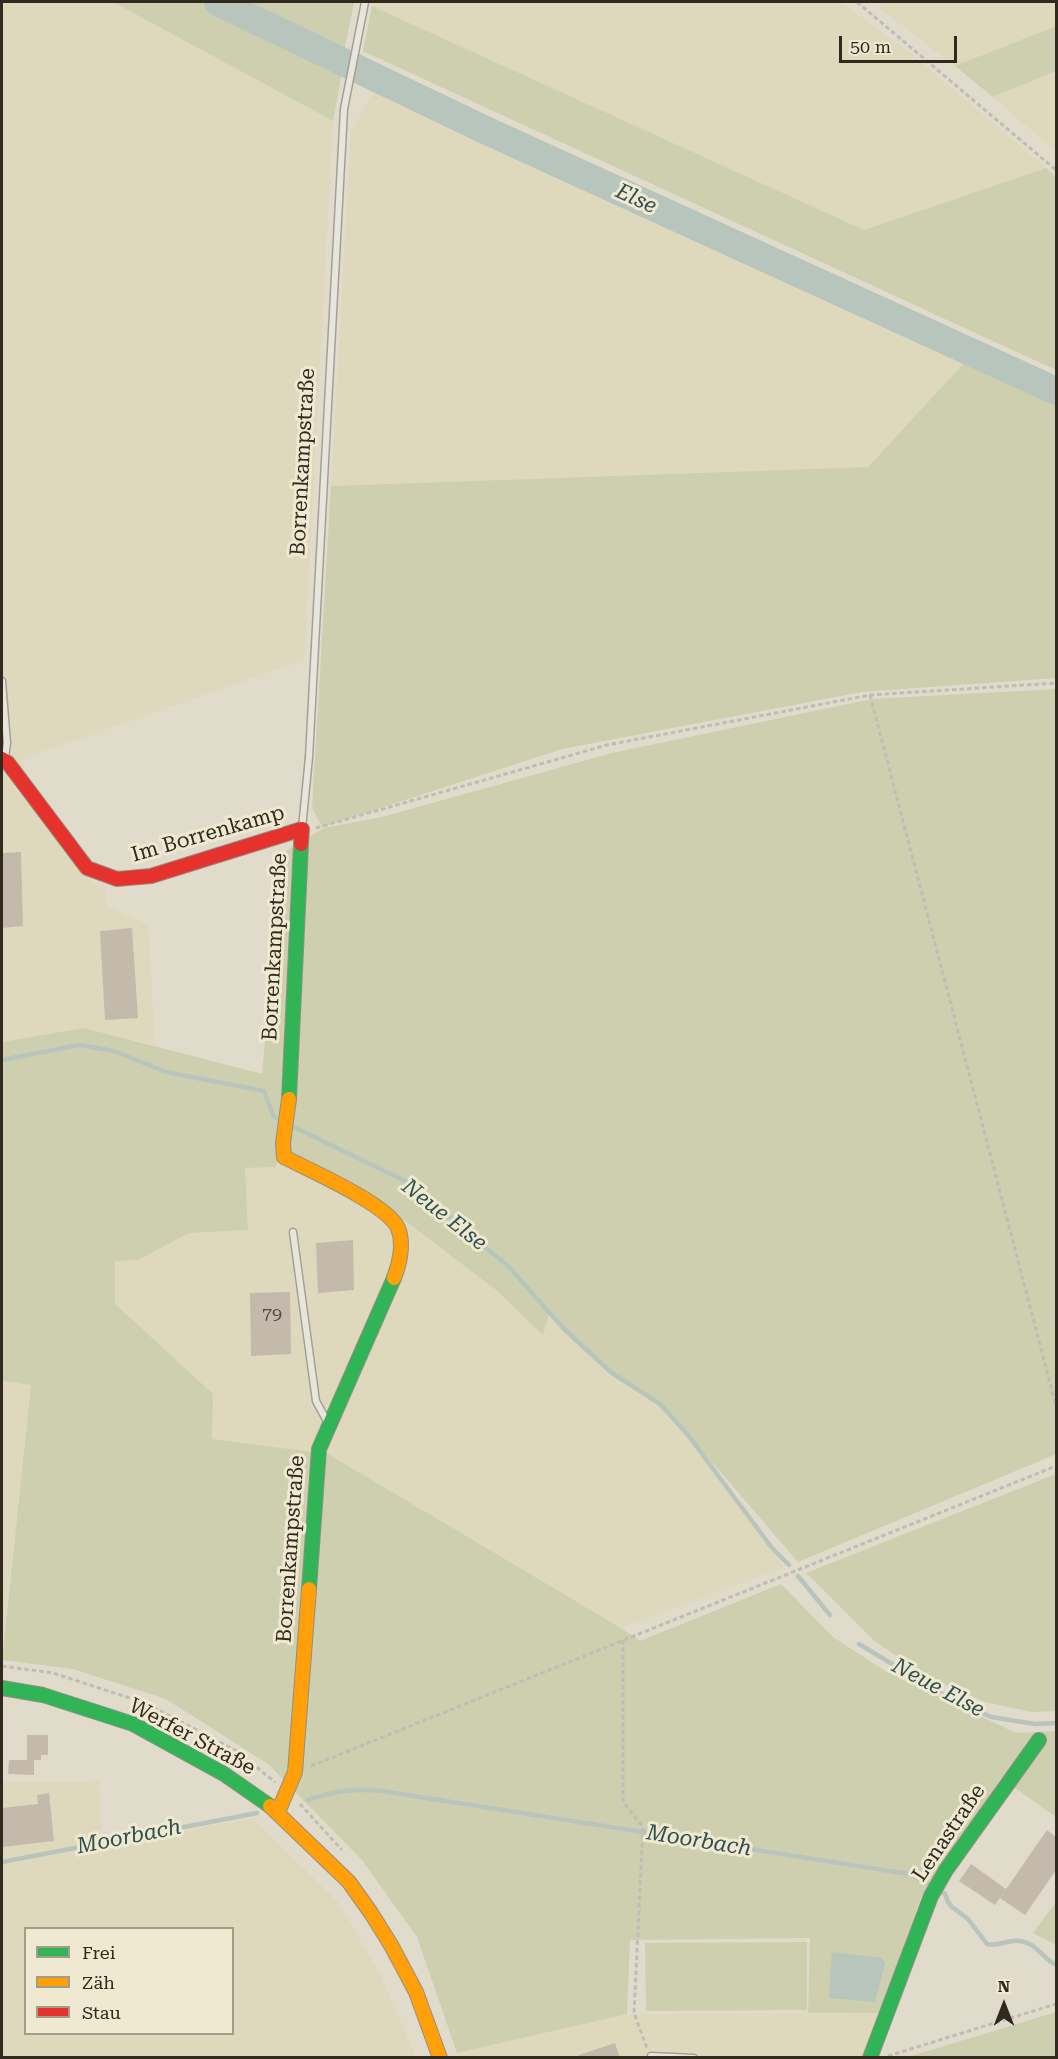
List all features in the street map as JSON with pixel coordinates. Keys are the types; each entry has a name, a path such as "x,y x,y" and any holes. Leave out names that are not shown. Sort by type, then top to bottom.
{"street":[{"name":"Im Borrenkamp","path":"3,760 8,763 87,868 117,879 151,876 302,829"},
{"name":"Borrenkampstraße","path":"278,1812 296,1772 319,1449 396,1272 402,1249 396,1224 373,1205 284,1157 302,829"},
{"name":"Werfer Straße","path":"2,1688 43,1695 133,1724 224,1774 278,1812 349,1882 371,1913 416,1992 440,2058"},
{"name":"Lenastraße","path":"870,2058 931,1896 946,1869 1039,1740"}],"lane":[{"name":"Borrenkampstraße","path":"302,829 309,757 344,109 365,2"},
{"path":"2,681 7,742 3,760"},
{"path":"292,1232 316,1401 330,1426"},
{"path":"651,2056 694,2058"}],"path":[{"path":"857,2 1056,170"},
{"path":"302,829 322,828 607,745 870,695 1056,683"},
{"path":"870,695 1056,1406"},
{"path":"296,1772 1056,1466"},
{"path":"623,1640 623,1802 643,1827 634,2013 651,2056"},
{"path":"884,2058 1056,2004"}],"shaded area":[{"path":"2,2 113,2 333,121 304,660 21,759 49,831 94,884 104,885 107,906 148,925 155,1045 84,1028 2,1042"},
{"path":"373,2 842,2 916,58 1046,168 864,230 372,6"},
{"path":"884,2 1056,2 1056,26 955,66 879,8"},
{"path":"1056,71 1056,151 993,97"},
{"path":"375,89 966,361 868,467 331,486 351,133"},
{"path":"281,1150 408,1223 496,1290 543,1334 549,1313 565,1332 613,1375 660,1405 688,1436 784,1567 621,1628 328,1454 212,1439 115,1304 115,1261 138,1260 189,1233 248,1230 245,1168 274,1167"},
{"path":"2,1381 31,1385 2,1648"},
{"path":"99,1781 101,1846 253,1818 338,1902 379,1972 416,2057 2,2057 2,1782"},
{"path":"832,1952 882,1958 885,1964 875,2002 829,1998"},
{"path":"880,2013 866,2057 459,2058 457,2053 627,2014"}],"green space":[{"path":"113,2 203,2 343,67 333,121"},
{"path":"245,2 354,3 345,47"},
{"path":"372,6 864,230 1046,168 1056,177 1056,370 363,51"},
{"path":"1056,26 1056,71 993,97 955,66"},
{"path":"966,361 1056,405 1056,678 862,692 562,749 322,827 312,808 331,486 868,467"},
{"path":"1056,689 1056,1454 798,1562 662,1404 614,1374 549,1314 543,1335 496,1290 408,1223 282,1150 275,1167 245,1168 248,1230 189,1233 138,1260 115,1261 115,1304 213,1394 212,1439 328,1454 640,1641 781,1584 833,1637 885,1671 1016,1733 1056,1731 1056,1817 1001,1778 921,1897 880,2013 808,2013 810,1938 630,1940 627,2014 457,2053 417,1937 362,1860 268,1764 166,1699 73,1669 2,1660 31,1385 2,1381 2,1042 84,1028 262,1074 282,853 324,828 382,817 612,753 872,699"},
{"path":"1056,1474 1056,1711 1032,1712 985,1702 926,1676 873,1640 806,1573"},
{"path":"1056,1902 1056,1945 1033,1933"},
{"path":"807,1942 807,2010 646,2011 645,1943"},
{"path":"1056,2012 1056,2057 908,2057"}],"building":[{"path":"21,852 23,926 2,928 2,853"},
{"path":"132,928 138,1018 105,1020 100,931"},
{"path":"353,1240 354,1290 318,1293 316,1243"},
{"path":"290,1292 291,1354 251,1356 250,1293"},
{"path":"27,1735 48,1735 48,1755 41,1755 41,1760 34,1760 34,1775 8,1774 9,1760 27,1760"},
{"path":"49,1793 54,1841 2,1847 2,1808 38,1804 37,1795"},
{"path":"1047,1830 1056,1837 1056,1870 1025,1915 1000,1898"},
{"path":"971,1864 1006,1889 995,1905 959,1881"},
{"path":"615,2043 620,2058 579,2058 579,2055"}],"waterway":[{"name":"Else","path":"218,2 483,129 1056,391"},
{"name":"Neue Else","path":"2,1060 79,1045 114,1051 166,1072 264,1091 274,1117 282,1121"},
{"name":"Neue Else","path":"292,1126 407,1182 509,1267 565,1330 612,1373 660,1404 688,1435 772,1548 789,1565"},
{"name":"Neue Else","path":"798,1576 830,1615"},
{"name":"Neue Else","path":"859,1644 942,1694 991,1717 1035,1724 1056,1723"},
{"name":"Moorbach","path":"308,1800 344,1791 382,1791 909,1874 933,1886"},
{"name":"Moorbach","path":"2,1862 257,1813"},
{"name":"Moorbach","path":"940,1891 945,1894 952,1907 968,1919 987,1944 1026,1942 1056,1965"}],"traffic: fast":[{"path":"289,1099 301,844"},
{"path":"309,1589 319,1449 394,1278"},
{"path":"2,1688 43,1695 133,1724 224,1774 270,1806"},
{"path":"870,2058 931,1896 946,1870 1039,1740"}],"traffic: slow":[{"path":"289,1099 283,1143 284,1157 364,1198 391,1219 398,1228 401,1240 394,1278"},
{"path":"278,1812 295,1772 309,1589"},
{"path":"270,1806 349,1882 371,1913 416,1992 440,2058"}],"traffic: jam":[{"path":"2,759 8,763 87,868 117,879 151,876 302,829 301,844"}]}
